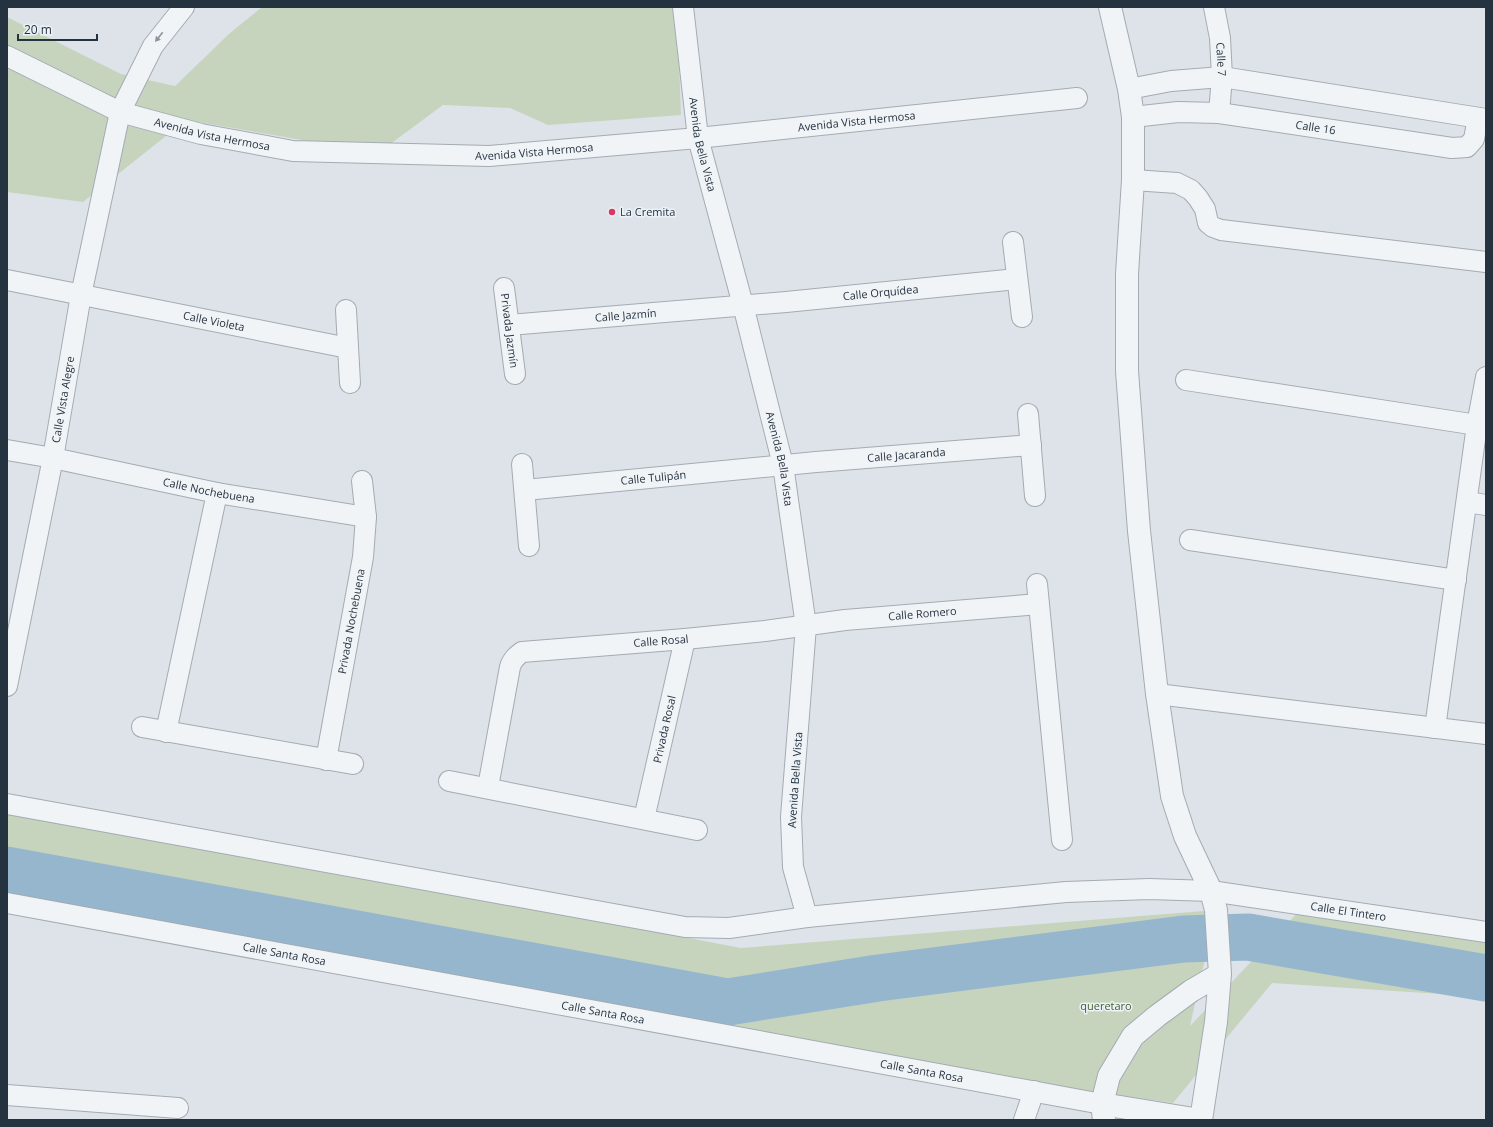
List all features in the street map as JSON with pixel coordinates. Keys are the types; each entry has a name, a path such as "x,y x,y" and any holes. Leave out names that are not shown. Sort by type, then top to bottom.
{"street":[{"path":"120,112 153,46 184,7"},
{"name":"Avenida Bella Vista","path":"683,7 698,138 743,305 783,465 806,626 791,818 793,867 807,917"},
{"path":"1110,7 1129,89 1133,117 1133,180 1127,274 1127,371 1139,531 1157,694 1172,796 1185,836 1214,901 1220,967 1216,1022 1200,1120"},
{"name":"Calle 7","path":"1214,7 1220,38 1222,77 1219,113"},
{"name":"Avenida Vista Hermosa","path":"7,56 120,112 201,134 293,151 489,156 698,138 1077,98"},
{"name":"Calle 16","path":"1129,89 1171,81 1222,77 1482,118 1474,139 1467,147 1452,148 1219,113 1178,112 1133,117"},
{"name":"Calle Vista Alegre","path":"7,686 13,621 53,458 81,295 120,112"},
{"path":"1133,180 1177,183 1191,190 1205,209 1208,223 1213,227 1222,230 1486,262"},
{"path":"1013,242 1022,317"},
{"name":"Calle Orquídea","path":"743,305 1018,279"},
{"name":"Calle Violeta","path":"7,280 348,348"},
{"name":"Privada Jazmín","path":"504,288 515,374"},
{"name":"Calle Jazmín","path":"509,325 743,305"},
{"path":"346,310 350,383"},
{"path":"1435,728 1456,580 1476,504 1477,425 1486,376"},
{"path":"1186,380 1477,425"},
{"path":"1028,414 1035,496"},
{"name":"Calle Jacaranda","path":"783,465 1031,445"},
{"name":"Calle Nochebuena","path":"7,450 53,458 217,493 366,517"},
{"path":"522,464 529,546"},
{"name":"Calle Tulipán","path":"524,490 783,465"},
{"name":"Privada Nochebuena","path":"326,760 363,557 366,517 362,481"},
{"path":"166,732 217,493"},
{"path":"1190,540 1456,580"},
{"path":"1037,584 1062,840"},
{"name":"Calle Romero","path":"806,626 845,620 1039,604"},
{"name":"Calle Rosal","path":"488,787 510,667 516,656 522,652 685,639 806,626"},
{"name":"Privada Rosal","path":"644,819 685,639"},
{"path":"1157,694 1486,734"},
{"path":"142,727 353,764"},
{"path":"449,781 488,787 697,830"},
{"name":"Calle El Tintero","path":"7,804 685,927 730,928 807,917 1066,892 1149,889 1214,901 1486,932"},
{"name":"Calle Santa Rosa","path":"7,903 1034,1091 1103,1112 1200,1120"},
{"path":"1103,1112 1109,1076 1133,1036 1220,967"},
{"path":"1024,1120 1034,1091"},
{"path":"7,1095 178,1108"}],"green space":[{"path":"262,7 677,7 681,115 548,125 510,108 443,105 378,153 186,120 83,202 7,192 7,17 121,74 175,86 230,33"},
{"name":"queretaro","path":"7,801 425,888 741,948 1216,910 1190,1026 1305,905 1486,934 1486,997 1272,983 1173,1103 843,1056 7,900"}],"waterway":[{"path":"7,870 728,1002 878,978 1184,939 1248,937 1486,978"}],"place":[{"name":"La Cremita","path":"612,212"}]}
